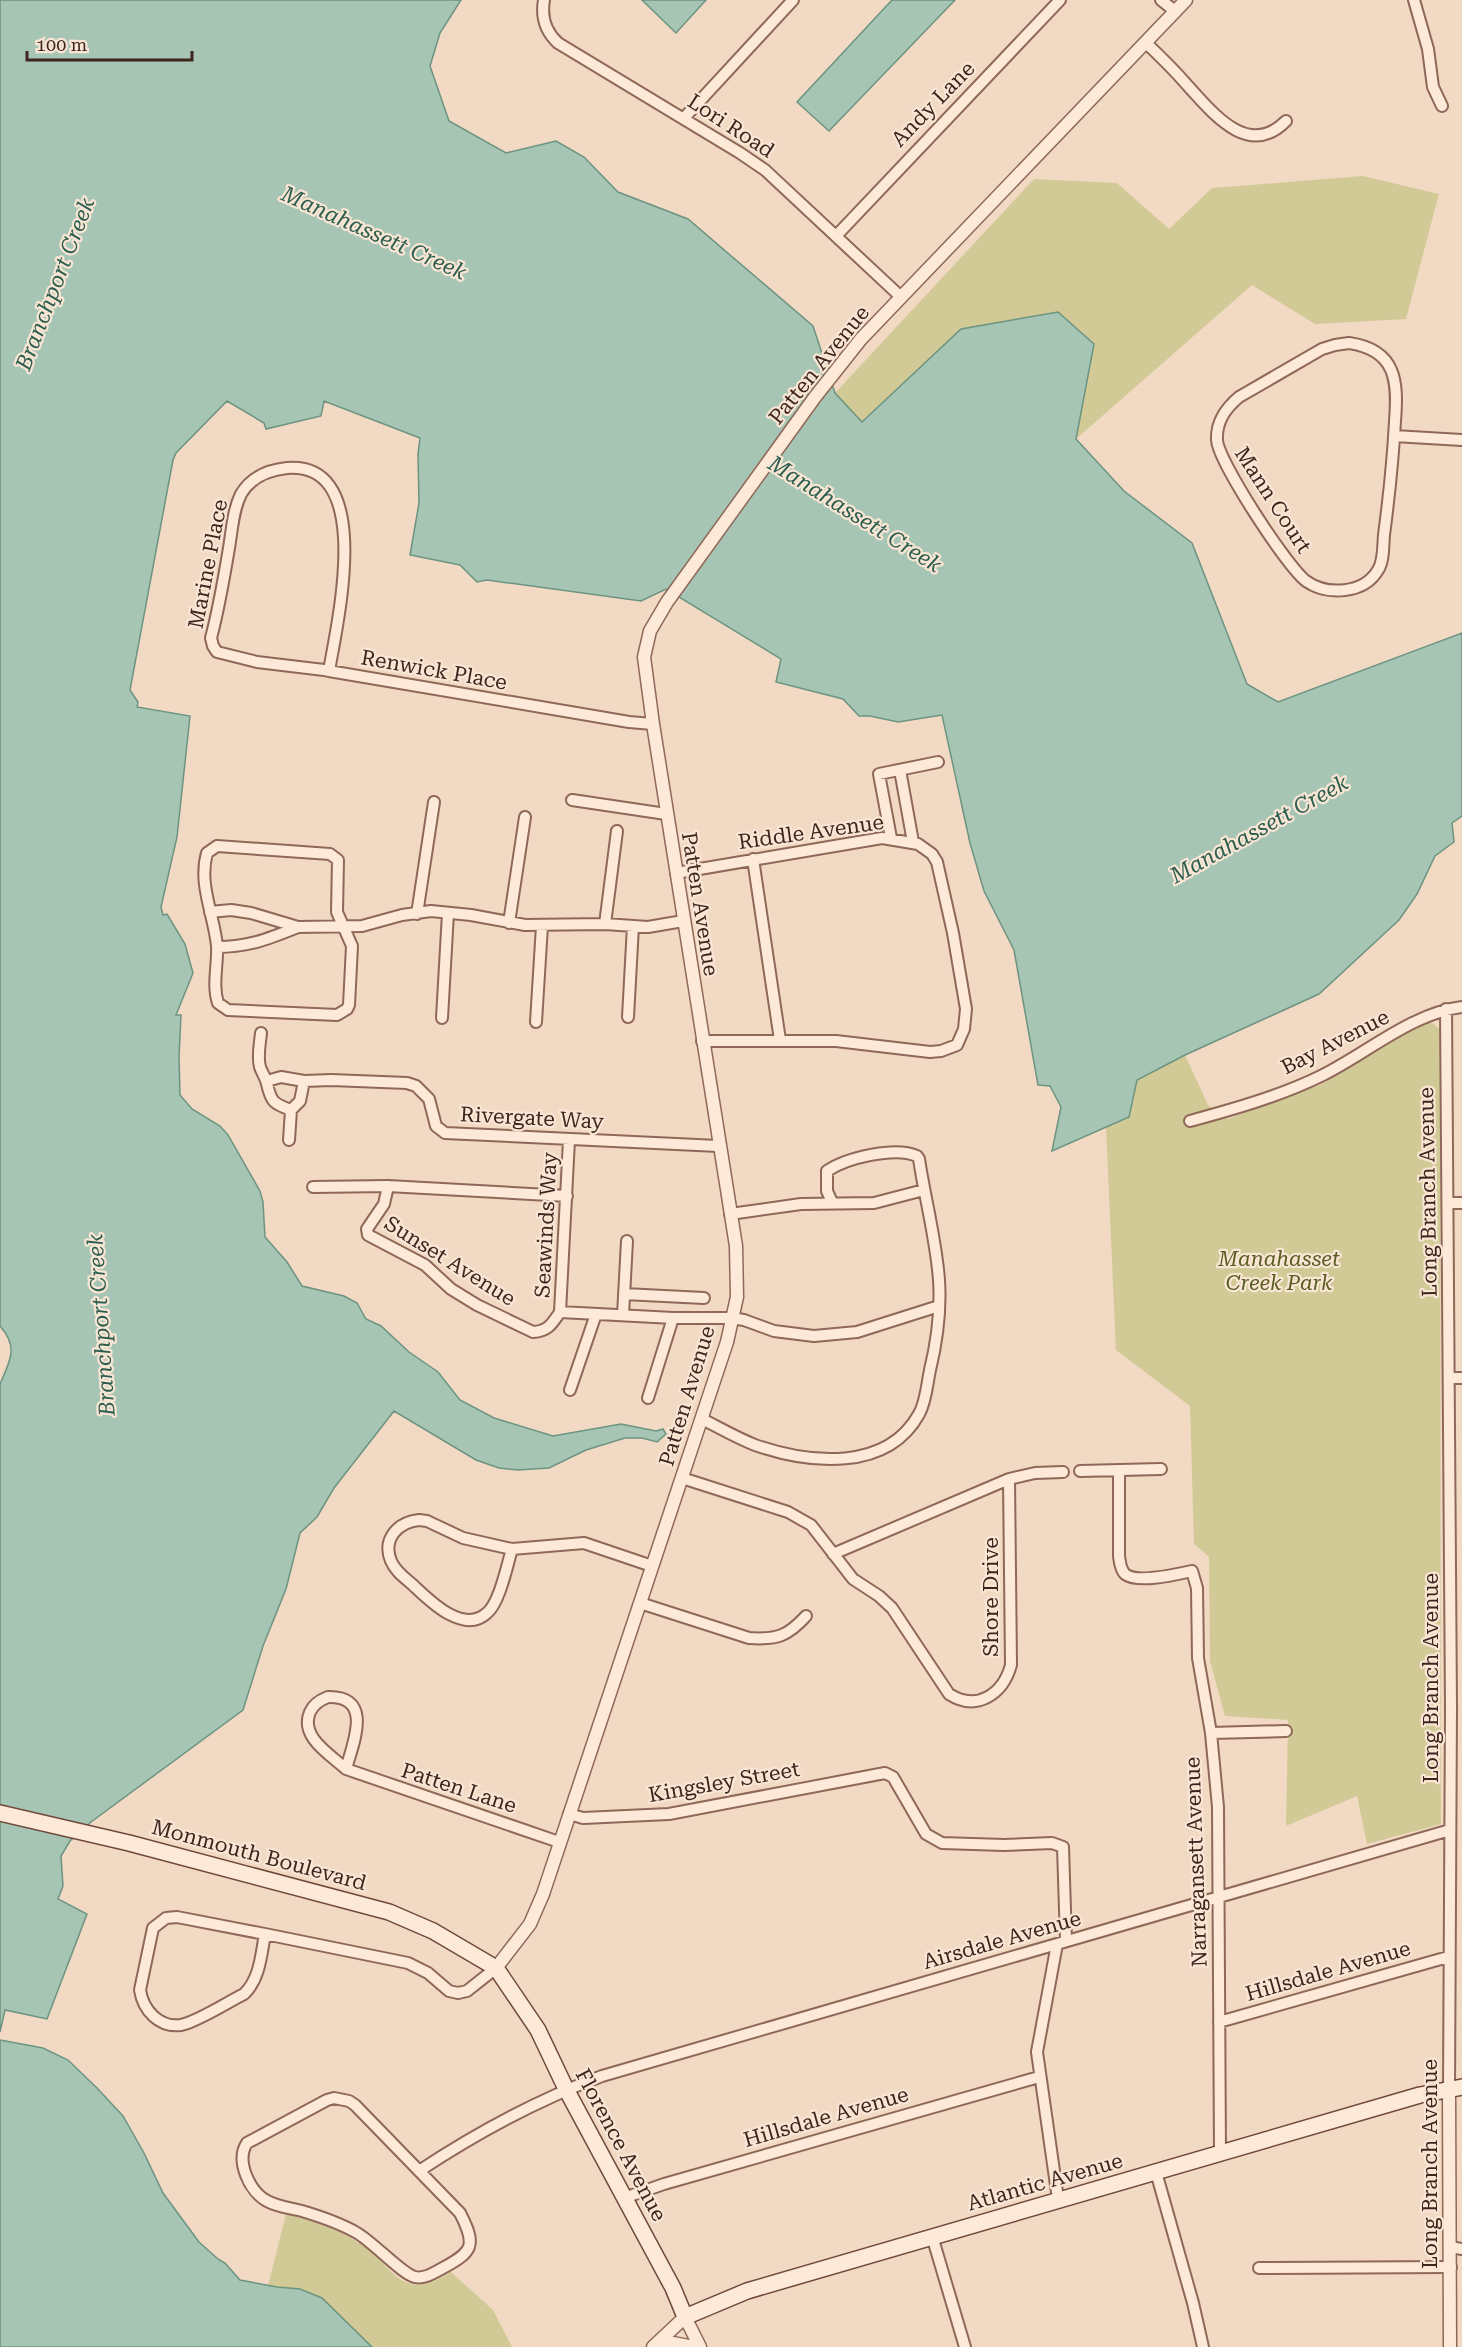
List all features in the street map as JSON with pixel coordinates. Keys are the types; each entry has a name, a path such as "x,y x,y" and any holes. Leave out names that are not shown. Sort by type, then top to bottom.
{"main road":[{"name":"Monmouth Boulevard","path":"0,1813 129,1843 389,1912 433,1931 496,1968"},
{"name":"Florence Avenue","path":"496,1968 538,2030 566,2089 673,2288 685,2317"},
{"name":"Atlantic Avenue","path":"685,2317 747,2291 932,2236 1420,2095 1456,2088"}],"street":[{"name":"Lori Road","path":"544,0 542,14 544,23 548,32 558,43 684,118 765,170 901,297"},
{"path":"684,118 793,0"},
{"name":"Andy Lane","path":"836,236 1060,0"},
{"path":"1161,0 1175,11"},
{"name":"Patten Avenue","path":"496,1968 530,1924 543,1894 702,1419 727,1342 737,1297 736,1246 718,1146 652,724 644,657 650,631 667,603 842,360 1186,0"},
{"path":"1414,0 1428,49 1433,87 1442,106"},
{"path":"1146,43 1218,118 1237,131 1253,135 1266,134 1286,121"},
{"name":"Mann Court","path":"1349,343 1368,348 1378,354 1389,366 1397,390 1394,436 1381,566 1370,579 1360,586 1337,591 1313,586 1295,570 1230,475 1218,451 1217,439 1220,419 1227,407 1239,397 1322,349 1349,343"},
{"path":"1394,436 1462,440"},
{"name":"Marine Place","path":"213,646 212,638 232,527 242,493 249,484 267,472 290,468 312,471 329,484 342,510 343,575 329,672"},
{"name":"Renwick Place","path":"213,646 222,655 652,724"},
{"path":"891,838 879,774 938,762"},
{"name":"Riddle Avenue","path":"676,873 840,844 891,838 913,842 900,770"},
{"path":"572,800 666,814"},
{"path":"417,914 434,802"},
{"path":"508,923 525,817"},
{"path":"605,924 617,831"},
{"path":"702,1041 836,1041 930,1052 949,1049 957,1044 964,1029 966,1009 953,933 937,862 925,848 913,842"},
{"path":"217,846 330,854 338,860 340,866 337,912 352,946 349,1005 337,1015 222,1008 216,998 217,946 210,912 205,891 206,858 211,849 217,846"},
{"path":"753,860 780,1040"},
{"path":"210,912 231,910 251,913 298,927 362,926 402,915 431,911 542,926 605,924 648,927 683,921"},
{"path":"442,1018 448,913"},
{"path":"536,1022 542,926"},
{"path":"628,1017 633,926"},
{"path":"217,946 234,947 260,943 298,927"},
{"name":"Bay Avenue","path":"1190,1121 1239,1107 1321,1076 1425,1017 1446,1009 1462,1007"},
{"name":"Long Branch Avenue","path":"1446,1009 1450,1537 1456,1708 1449,1830 1448,1957 1456,2088 1456,2248 1451,2267 1450,2347"},
{"path":"261,1033 259,1064 267,1082 268,1092 278,1106 291,1110"},
{"name":"Rivergate Way","path":"267,1082 275,1077 281,1077 304,1081 407,1083 416,1086 429,1099 436,1126 445,1133 718,1146"},
{"path":"289,1140 291,1110 300,1101 304,1081"},
{"name":"Seawinds Way","path":"561,1312 569,1140"},
{"path":"702,1419 742,1439 786,1454 810,1458 843,1459 881,1451 909,1429 921,1409 937,1340 939,1306 937,1263 917,1156 905,1152 871,1155 836,1165 827,1171 827,1191 832,1202"},
{"path":"313,1187 388,1186"},
{"name":"Sunset Avenue","path":"561,1312 549,1328 543,1332 533,1332 477,1305 451,1288 425,1265 371,1237 367,1229 384,1204 388,1186 567,1196"},
{"path":"730,1214 801,1204 874,1203 924,1190"},
{"path":"1449,1203 1462,1203"},
{"path":"623,1316 627,1241"},
{"path":"624,1294 704,1298"},
{"path":"561,1312 673,1318 731,1318 795,1335 834,1336 857,1332 939,1306"},
{"path":"570,1390 596,1314"},
{"path":"648,1398 673,1318"},
{"path":"1449,1378 1462,1378"},
{"path":"1080,1471 1161,1469"},
{"name":"Narragansett Avenue","path":"1119,1470 1119,1556 1120,1566 1125,1574 1132,1578 1171,1576 1192,1571 1197,1588 1200,1678 1211,1733 1218,1807 1220,2153"},
{"path":"833,1554 1009,1479 1035,1473 1063,1472"},
{"name":"Shore Drive","path":"682,1478 796,1516 811,1525 854,1579 892,1608 949,1694 956,1699 969,1702 986,1698 1003,1686 1011,1665 1009,1479"},
{"path":"512,1549 492,1608 484,1616 473,1620 448,1615 435,1605 395,1568 391,1562 388,1546 395,1530 410,1521 419,1520 427,1521 463,1538 512,1549 584,1543 652,1566"},
{"path":"1450,1537 1462,1537"},
{"path":"640,1603 749,1638 762,1639 783,1635 793,1631 806,1616"},
{"name":"Patten Lane","path":"346,1769 358,1726 357,1717 349,1703 343,1699 328,1697 310,1711 307,1725 314,1740 346,1769 559,1842"},
{"path":"1211,1733 1286,1731"},
{"name":"Kingsley Street","path":"569,1814 583,1818 669,1814 885,1773 893,1778 926,1834 942,1844 1052,1843 1063,1847 1062,1943"},
{"name":"Airsdale Avenue","path":"419,2171 446,2153 566,2089 602,2076 1449,1830"},
{"path":"266,1934 255,1980 244,1994 181,2025 165,2023 155,2018 144,2007 140,1984 150,1933 158,1922 166,1918 177,1917 266,1934 408,1964 420,1968 449,1991 458,1993 467,1991 496,1968"},
{"path":"1058,2199 1039,2077 1038,2041 1062,1943"},
{"name":"Hillsdale Avenue","path":"1219,2022 1448,1957"},
{"name":"Hillsdale Avenue","path":"624,2198 675,2181 1039,2077"},
{"path":"342,2098 355,2105 419,2171 460,2213 470,2236 470,2245 462,2258 421,2277 408,2275 375,2245 345,2226 265,2200 258,2194 242,2168 242,2155 248,2143 254,2139 327,2100 342,2098"},
{"path":"1156,2172 1203,2347"},
{"path":"932,2236 965,2347"},
{"path":"1259,2268 1451,2267"},
{"name":"Atlantic Avenue","path":"654,2346 685,2317"},
{"name":"Florence Avenue","path":"685,2317 700,2347"},
{"path":"654,2346 673,2343 694,2347"}],"green space":[{"path":"1363,176 1439,194 1406,319 1315,324 1252,285 1076,439 1094,344 961,329 862,422 835,393 1034,179 1117,183 1169,229 1212,188"},
{"name":"Manahasset Creek Park","path":"1423,1023 1432,1023 1440,1029 1441,1824 1367,1844 1357,1796 1286,1826 1288,1720 1225,1716 1210,1661 1209,1557 1194,1544 1190,1406 1116,1350 1106,1127 1129,1117 1137,1081 1185,1055 1208,1105 1227,1119 1322,1084"},
{"path":"286,2214 319,2224 351,2238 370,2251 397,2277 408,2283 425,2284 451,2272 493,2310 512,2347 372,2347 322,2298 300,2289 268,2286"}],"water":[{"path":"0,0 461,0 440,33 430,66 449,121 506,153 556,141 584,157 618,192 688,219 813,326 835,393 862,422 961,329 1058,312 1094,344 1076,439 1124,491 1192,543 1247,684 1278,702 1462,633 1462,816 1452,823 1454,842 1435,856 1417,894 1399,920 1319,994 1185,1055 1137,1080 1129,1117 1052,1151 1061,1107 1050,1086 1038,1085 1014,950 984,891 970,843 942,715 898,722 859,716 843,699 776,682 781,659 666,589 641,601 487,580 477,582 460,565 410,555 419,503 420,438 324,401 321,416 266,429 264,423 227,401 176,453 173,460 130,690 138,702 137,707 190,716 177,837 161,907 163,915 167,914 185,944 193,973 176,1015 181,1015 180,1095 192,1109 220,1126 228,1135 260,1191 265,1237 287,1262 302,1286 344,1296 357,1303 366,1319 381,1326 409,1352 438,1372 460,1400 494,1418 553,1436 621,1424 656,1431 663,1429 666,1434 657,1442 642,1438 625,1438 586,1450 549,1468 518,1470 499,1468 476,1460 394,1411 334,1488 317,1517 300,1533 286,1589 263,1646 243,1710 91,1822 70,1841 61,1856 63,1886 58,1899 87,1914 47,2019 5,2010 0,2032 0,1384 9,1361 11,1348 0,1326"},
{"path":"642,0 706,0 676,33"},
{"path":"892,0 955,0 829,131 797,102"},
{"path":"0,2040 43,2048 68,2060 97,2088 123,2116 163,2193 199,2242 225,2263 240,2280 300,2289 322,2298 372,2347 0,2347"}],"water label":[{"name":"Manahassett Creek","path":"374,233"},
{"name":"Branchport Creek","path":"55,284"},
{"name":"Manahassett Creek","path":"855,514"},
{"name":"Manahassett Creek","path":"1259,829"},
{"name":"Branchport Creek","path":"101,1325"}]}
